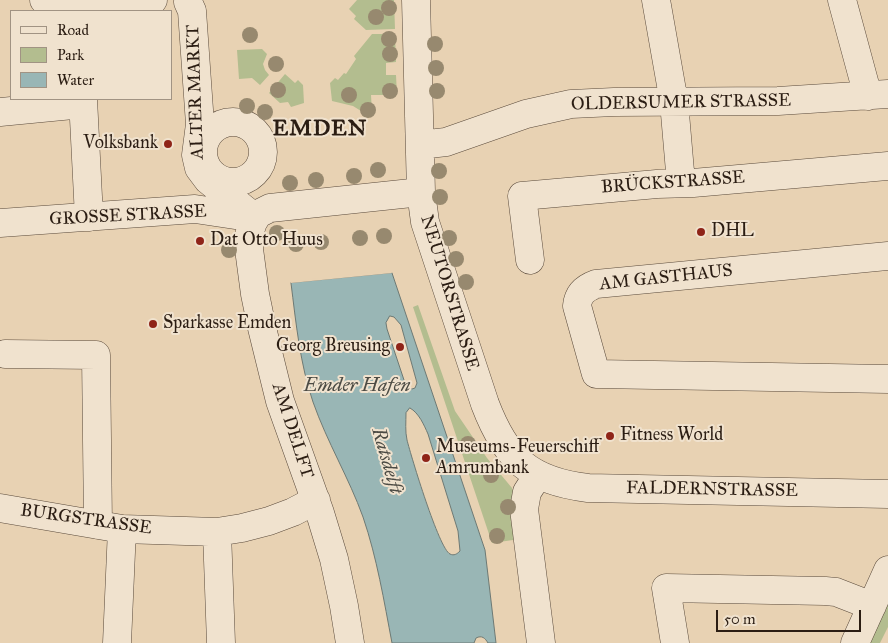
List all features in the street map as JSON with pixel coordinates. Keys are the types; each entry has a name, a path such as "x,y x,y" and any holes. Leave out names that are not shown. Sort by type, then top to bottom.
{"street":[{"path":"44,0 54,5 78,7 153,0"},
{"name":"NEUTORSTRASSE","path":"416,0 421,192 425,222 492,423 503,444 510,452 529,470 538,475"},
{"path":"656,0 674,102 680,183"},
{"path":"842,0 878,95"},
{"name":"ALTER MARKT","path":"187,1 192,11 200,124 196,148 197,162 208,180 259,215"},
{"name":"OLDERSUMER STRASSE","path":"419,139 446,142 526,114 571,104 778,101 878,95"},
{"path":"0,112 83,101 89,206"},
{"name":"BRÜCKSTRASSE","path":"530,260 522,196 888,166"},
{"path":"244,174 259,215"},
{"name":"GROSSE STRASSE","path":"0,223 89,206 195,210 259,215 275,207 421,192"},
{"name":"AM DELFT","path":"259,215 250,231 249,249 262,328 284,415 316,500 340,585 350,643"},
{"name":"AM GASTHAUS","path":"888,256 596,284 583,292 578,298 577,306 596,374 888,379"},
{"path":"5,354 96,355 117,643"},
{"path":"538,475 527,492 524,509 541,643"},
{"name":"FALDERNSTRASSE","path":"538,475 560,483 605,488 888,494"},
{"name":"BURGSTRASSE","path":"0,508 110,527 217,532 269,521 293,512 316,500"},
{"path":"217,532 221,643"},
{"path":"855,643 888,570"},
{"path":"675,643 666,588 825,591 836,592 872,606"}],"green space":[{"path":"357,0 394,0 395,29 366,30 354,19 356,16 349,9"},
{"path":"372,34 395,34 396,62 386,63 386,75 396,75 397,95 371,95 372,113 369,116 353,106 332,101 330,83 335,78 338,80 344,73 346,74 356,59 354,56"},
{"path":"262,49 267,54 263,64 269,75 260,85 252,78 239,79 237,50"},
{"path":"285,74 295,83 298,80 303,85 304,103 291,107 288,102 280,103 269,93"},
{"path":"418,305 455,411 487,458 512,488 520,539 492,543 413,307"},
{"path":"888,593 888,627 880,643 865,643"}],"water":[{"name":"Emder Hafen","path":"392,273 485,550 496,643 488,643 484,638 480,637 476,638 474,643 392,643 368,532 351,488 319,417 309,388 299,343 291,283","holes":["390,316 394,317 401,325 417,383 415,388 412,389 406,386 387,329 386,323","410,408 419,416 428,434 458,531 460,551 453,555 445,548 439,536 414,464 406,433 406,413"]}],"pier":[{"path":"391,270 392,273 291,283 291,281"}],"place":[{"name":"Volksbank","path":"168,144"},
{"name":"DHL","path":"701,232"},
{"name":"Dat Otto Huus","path":"200,241"},
{"name":"Sparkasse Emden","path":"153,324"},
{"name":"Georg Breusing","path":"400,347"},
{"name":"Fitness World","path":"610,436"},
{"name":"Museums-Feuerschiff Amrumbank","path":"426,458"}],"district":[{"name":"EMDEN","path":"320,130"}],"water label":[{"name":"Ratsdelft","path":"386,461"}]}
